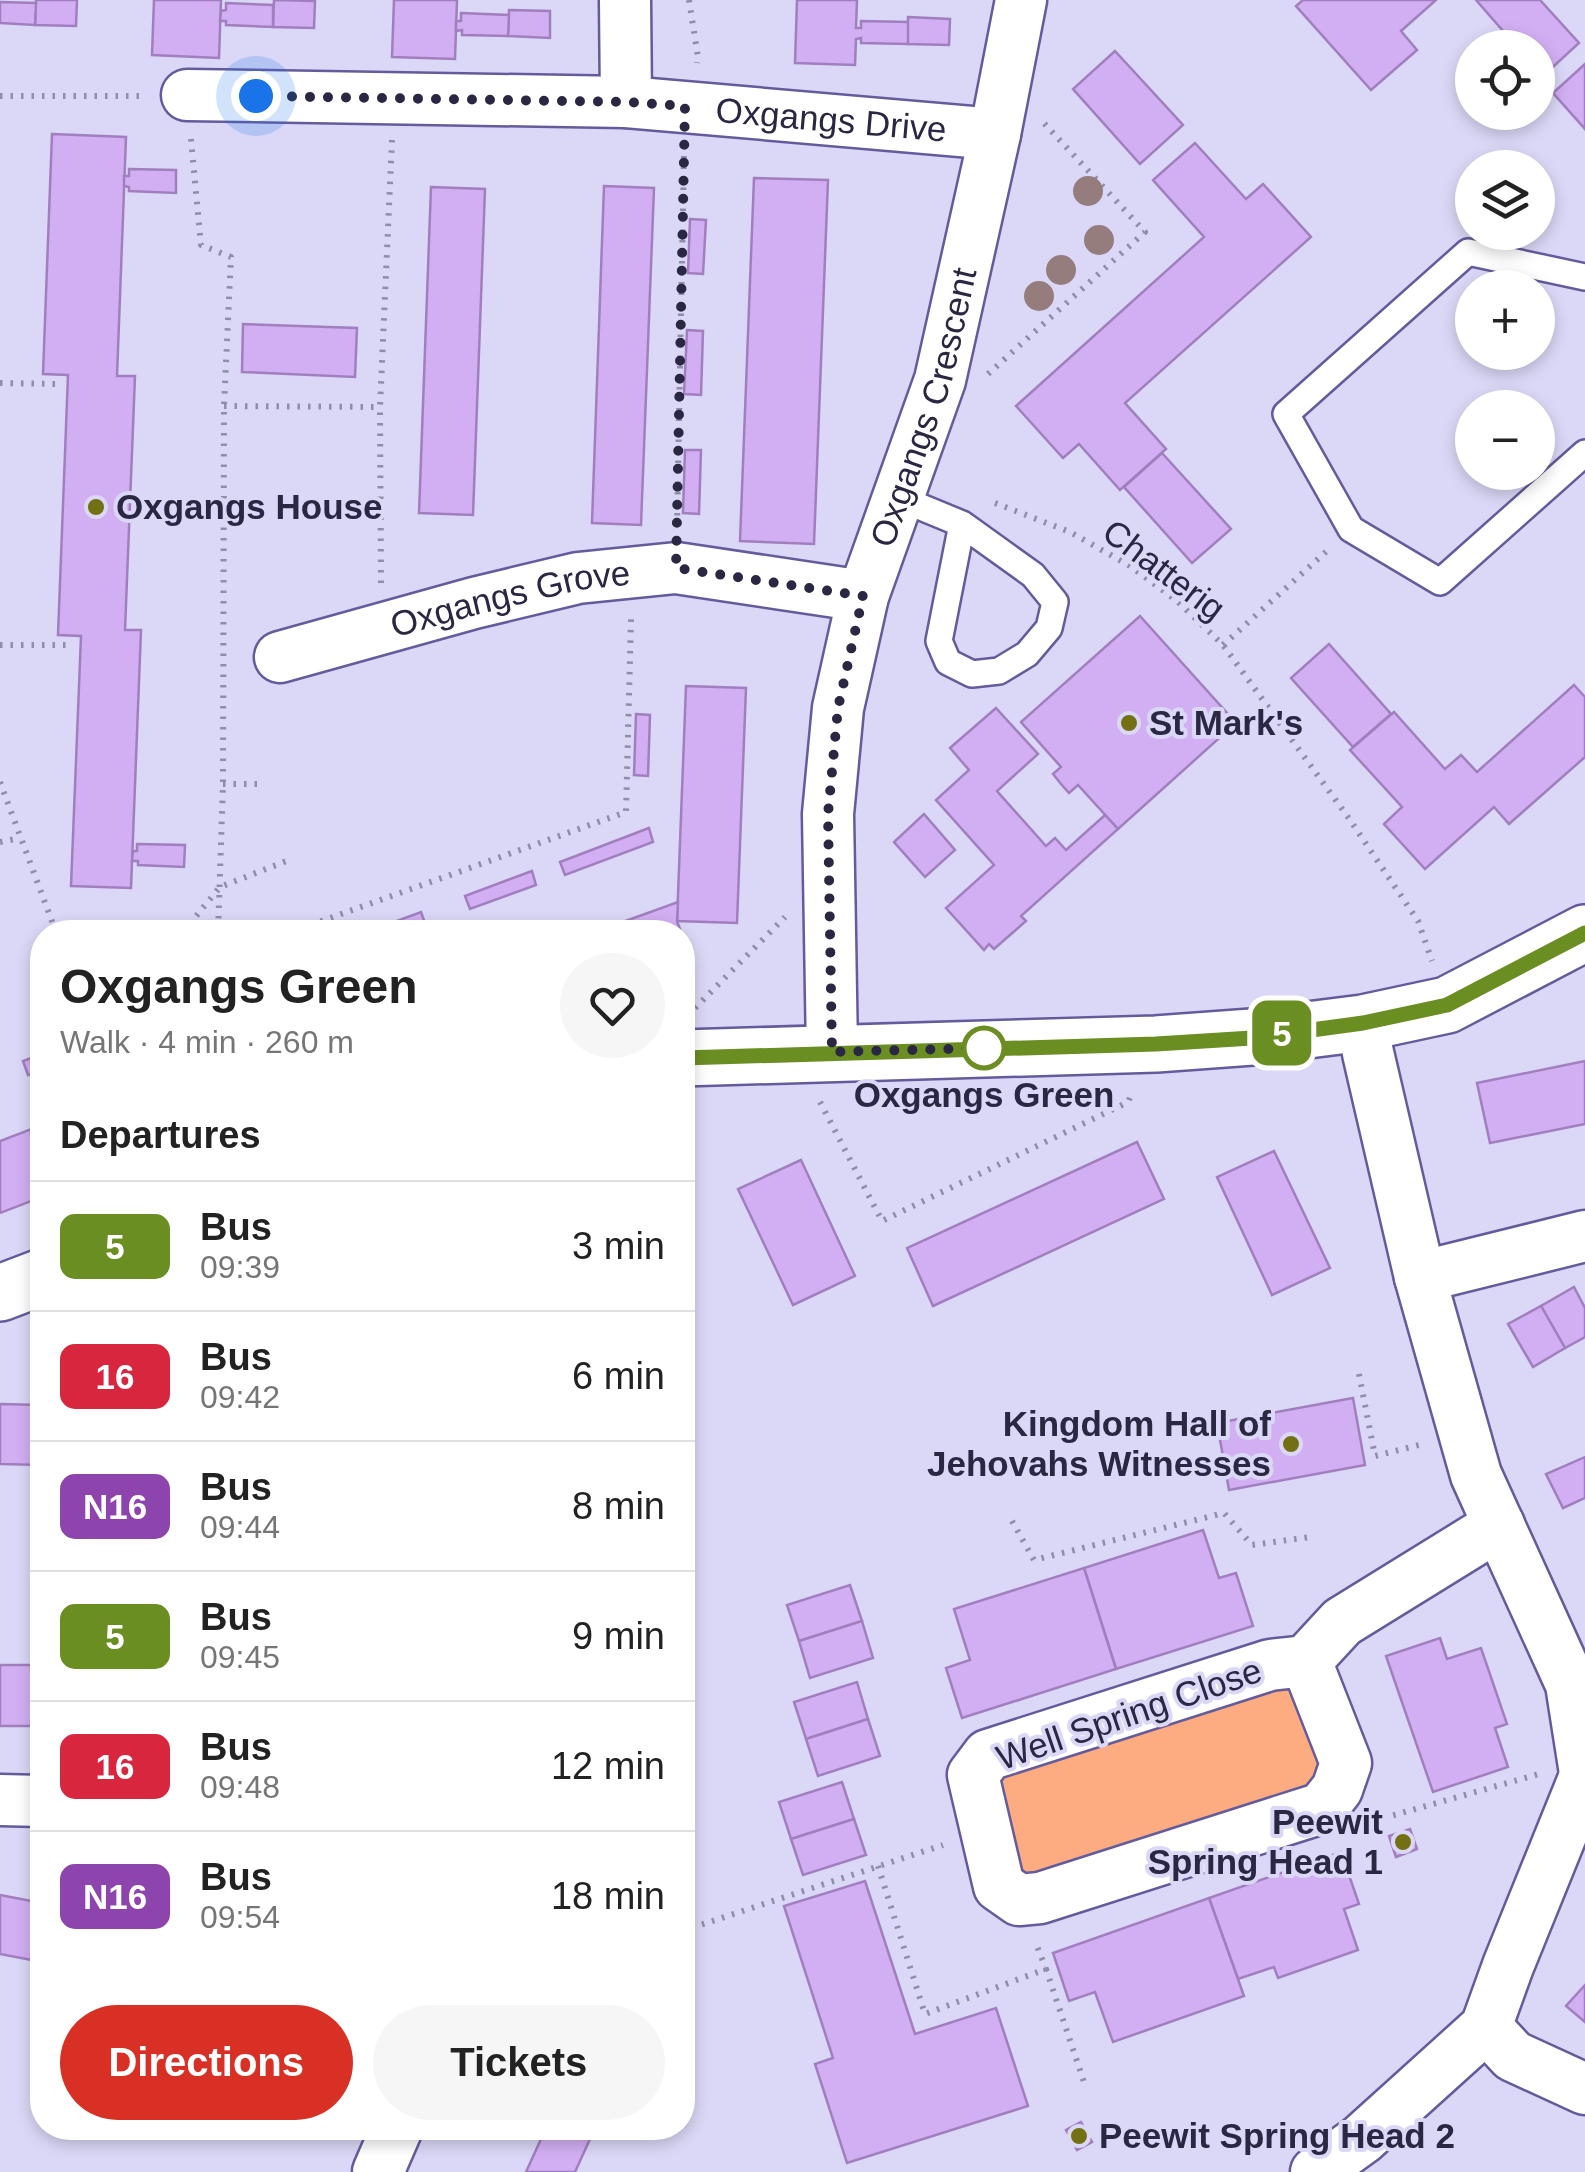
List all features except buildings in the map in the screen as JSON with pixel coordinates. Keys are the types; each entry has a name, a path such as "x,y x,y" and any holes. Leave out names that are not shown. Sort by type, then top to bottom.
{"street":[{"path":"625,0 626,102"},
{"name":"Oxgangs Crescent","path":"832,1052 828,814 838,708 863,596 940,380 996,134 1021,0"},
{"name":"Oxgangs Drive","path":"188,96 626,102 996,134"},
{"name":"Oxgangs Grove","path":"280,657 578,578 654,571 863,596"},
{"path":"695,1057 1156,1044 1252,1038 1363,1023 1447,1005 1585,933"},
{"path":"1316,2172 1362,2139 1486,2027 1584,1770 1578,1682 1499,1526 1476,1474 1464,1434 1420,1278 1363,1023"},
{"path":"1420,1278 1585,1236"},
{"path":"0,1293 30,1282"},
{"name":"Well Spring Close","path":"1306,1661 1346,1764 1337,1788 1322,1808 1040,1898 1018,1900 999,1886 973,1775 988,1755 1270,1665 1306,1661 1342,1622 1499,1526"},
{"path":"0,1800 30,1801"},
{"path":"1486,2027 1513,2056 1585,2088"},
{"path":"378,2172 392,2140"}],"lane":[{"path":"1585,278 1468,252 1286,414 1351,529 1440,582 1585,454"},
{"path":"898,498 962,524 1032,575 1054,602 1049,628 1028,654 999,671 972,674 948,662 938,641 962,524"}],"path":[{"path":"324,920 626,812 654,571 685,106 698,57 689,0"},
{"path":"0,96 188,96 201,245 231,257 224,406 223,784 219,920"},
{"path":"382,629 380,407 394,99"},
{"path":"986,376 1145,232 1045,124"},
{"path":"0,383 59,384"},
{"path":"224,406 380,407"},
{"name":"Chatterig","path":"986,500 1070,532 1130,566 1177,601 1222,645 1408,906 1430,954"},
{"path":"1222,645 1351,529"},
{"path":"0,645 67,645"},
{"path":"0,782 51,920"},
{"path":"223,784 261,784"},
{"path":"0,842 20,838"},
{"path":"192,920 220,888 289,860"},
{"path":"695,1007 828,873"},
{"path":"832,1052 820,1104 882,1221 1128,1102 1156,1044"},
{"path":"1359,1374 1375,1456 1464,1434"},
{"path":"1012,1522 1034,1560 1224,1513 1252,1546 1310,1537"},
{"path":"1364,1824 1584,1770"},
{"path":"695,1926 986,1831"},
{"path":"878,1866 926,2014 1046,1969"},
{"path":"1018,1900 1084,2082"}],"shaded area":[{"path":"1289,1682 1326,1764 1315,1785 1044,1877 1022,1873 1009,1859 995,1779"}],"bus line":[{"name":"5","path":"695,1057 1156,1044 1252,1038 1363,1023 1447,1005 1585,933"}],"place":[{"name":"Oxgangs House","path":"96,507"},
{"name":"St Mark's","path":"1129,723"},
{"name":"Oxgangs Green","path":"984,1048"},
{"name":"Kingdom Hall of Jehovahs Witnesses","path":"1291,1444"},
{"name":"Peewit Spring Head 1","path":"1403,1842"},
{"name":"Peewit Spring Head 2","path":"1079,2136"}],"route":[{"path":"256,96 685,106 676,568 863,596 838,708 828,814 832,1052 984,1048"}]}
